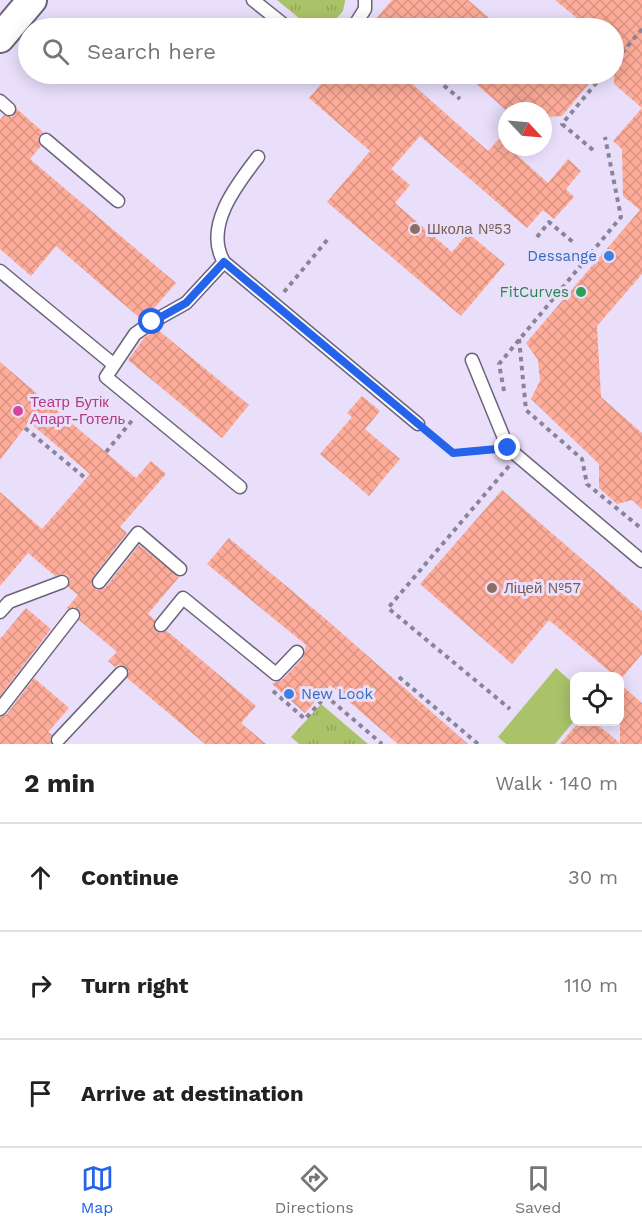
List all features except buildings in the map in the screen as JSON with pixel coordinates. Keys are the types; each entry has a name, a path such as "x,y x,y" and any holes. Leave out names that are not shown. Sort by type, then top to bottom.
{"street":[{"path":"0,38 32,0"}],"lane":[{"path":"253,0 276,18"},
{"path":"359,18 365,9 365,0"},
{"path":"46,140 118,201"},
{"path":"258,157 230,196 220,220 216,243 224,262 418,424"},
{"path":"224,262 186,303 135,334 106,377 240,487"},
{"path":"0,271 113,364"},
{"path":"472,360 513,452 642,561"},
{"path":"99,582 138,533 180,569"},
{"path":"0,612 9,602 62,582"},
{"path":"160,625 183,598 276,674 297,652"},
{"path":"0,709 74,615"},
{"path":"58,740 121,673"}],"path":[{"path":"624,50 642,29"},
{"path":"442,84 460,99"},
{"path":"593,150 562,124 595,84"},
{"path":"499,364 621,216 605,137"},
{"path":"537,237 549,222 574,243"},
{"path":"274,304 328,239"},
{"path":"519,339 526,410 582,459 587,484 642,529"},
{"path":"106,452 142,407"},
{"path":"418,424 453,453 513,452"},
{"path":"25,428 84,477"},
{"path":"510,709 388,608 513,452"},
{"path":"276,674 266,685 305,719 326,696 382,744"},
{"path":"399,676 478,744"}],"green space":[{"path":"277,0 345,0 343,11 337,18 299,18"},
{"path":"556,668 570,680 570,726 555,744 506,744 498,737"},
{"path":"321,704 368,744 299,744 291,737"}],"place":[{"name":"Школа №53","path":"415,229"},
{"name":"Dessange","path":"609,256"},
{"name":"FitCurves","path":"581,292"},
{"name":"Театр Бутік Апарт-Готель","path":"18,411"},
{"name":"Ліцей №57","path":"492,588"},
{"name":"New Look","path":"289,694"}],"route":[{"path":"152,322 186,303 224,262 453,453 508,448"}]}
